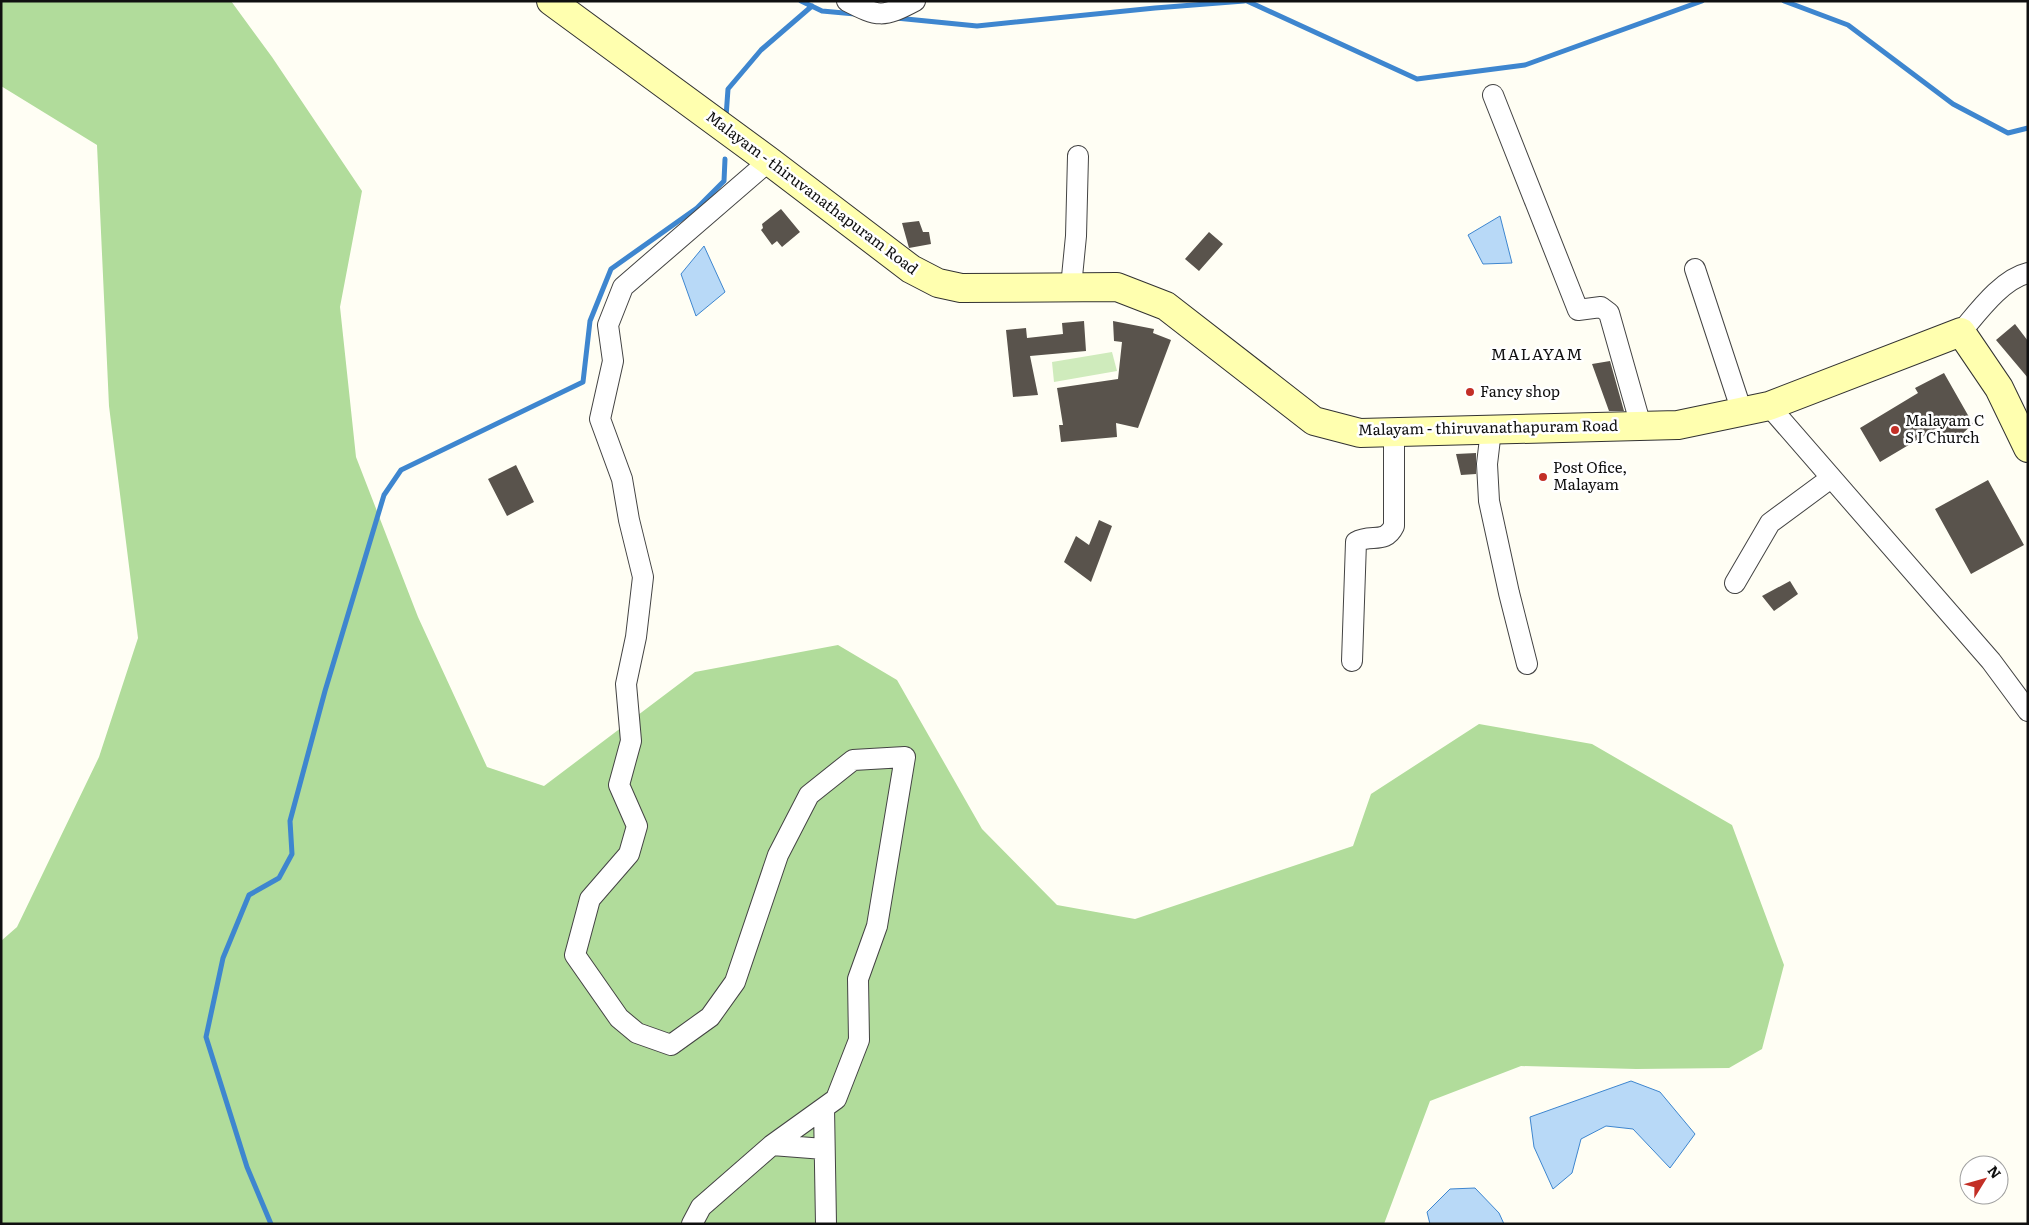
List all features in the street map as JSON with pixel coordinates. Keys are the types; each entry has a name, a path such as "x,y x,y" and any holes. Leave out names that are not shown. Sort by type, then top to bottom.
{"main road":[{"name":"Malayam - thiruvanathapuram Road","path":"551,1 769,161 911,269 938,283 962,288 1117,287 1166,306 1314,421 1360,433 1678,425 1769,406 1961,332"},
{"path":"1961,332 1999,388 2028,448"}],"street":[{"path":"847,1 869,13 890,13 915,1"},
{"path":"1492,95 1578,310 1602,307 1609,313 1641,426"},
{"path":"1071,287 1076,236 1078,156"},
{"path":"692,1224 701,1207 772,1145 836,1099 859,1040 858,979 877,926 906,757 853,760 809,795 778,855 735,982 710,1017 671,1045 637,1034 619,1018 574,955 590,899 629,854 637,826 619,785 631,741 626,684 636,637 643,577 629,520 622,479 600,419 612,361 608,325 623,287 769,161"},
{"path":"1695,269 1742,412"},
{"path":"1961,332 1986,302 2017,275 2028,273"},
{"path":"1769,406 1991,661 2028,711"},
{"path":"1491,430 1487,464 1489,501 1527,664"},
{"path":"1352,661 1356,542 1363,538 1384,537 1391,533 1394,526 1394,432"},
{"path":"1735,583 1770,523 1831,478"},
{"path":"824,1108 826,1224"},
{"path":"772,1145 824,1149"}],"green space":[{"path":"1,1 231,1 272,57 362,191 340,307 356,457 418,617 487,767 544,786 695,672 838,645 897,680 982,829 1057,905 1135,919 1353,846 1371,794 1479,724 1592,744 1732,825 1784,965 1762,1049 1729,1068 1636,1069 1521,1066 1430,1101 1384,1224 1,1224 1,941 17,927 99,757 138,638 109,406 97,145 1,86"},
{"path":"1112,352 1117,371 1054,382 1052,362"}],"water":[{"path":"1500,216 1512,263 1483,264 1468,235"},
{"path":"704,246 725,292 696,316 681,274"},
{"path":"1631,1081 1660,1092 1695,1134 1670,1168 1633,1129 1606,1126 1581,1139 1572,1173 1553,1189 1534,1147 1530,1117"},
{"path":"1475,1188 1499,1213 1504,1224 1430,1224 1427,1212 1450,1189"}],"building":[{"path":"781,209 800,232 782,247 777,241 772,245 761,230 763,228 762,224"},
{"path":"919,221 923,232 929,232 931,244 909,248 902,223"},
{"path":"1209,232 1223,244 1199,271 1185,259"},
{"path":"1084,321 1086,351 1030,356 1038,395 1013,397 1006,330 1026,328 1027,338 1063,334 1062,323"},
{"path":"1113,321 1154,329 1153,333 1171,340 1138,428 1116,423 1117,437 1061,442 1059,425 1063,425 1057,388 1118,379 1122,342 1114,341"},
{"path":"2015,324 2028,341 2028,378 1996,340"},
{"path":"1610,361 1624,411 1609,411 1592,364"},
{"path":"1944,373 1973,424 1962,434 1948,441 1939,427 1880,462 1860,428 1918,393 1915,388"},
{"path":"1476,453 1476,474 1461,475 1456,454"},
{"path":"516,465 534,502 507,516 488,479"},
{"path":"1988,480 2024,545 1971,574 1935,509"},
{"path":"1099,520 1112,526 1091,582 1064,562 1076,536 1089,545"},
{"path":"1790,581 1798,594 1774,611 1762,596"}],"waterway":[{"path":"801,1 822,11 855,14"},
{"path":"896,18 977,26 1244,1"},
{"path":"1247,1 1417,79 1525,65 1702,1"},
{"path":"1784,1 1848,25 1953,104 2008,133 2028,128"},
{"path":"726,117 728,89 761,50 812,6"},
{"path":"271,1224 247,1167 206,1037 223,958 249,895 279,878 292,854 290,821 325,691 384,495 401,470 583,382 590,321 611,269 697,208 724,181 725,159"}],"place":[{"name":"Fancy shop","path":"1470,392"},
{"name":"Malayam C S I Church","path":"1895,430"},
{"name":"Post Ofice, Malayam","path":"1543,477"}],"district":[{"name":"MALAYAM","path":"1537,354"}]}
